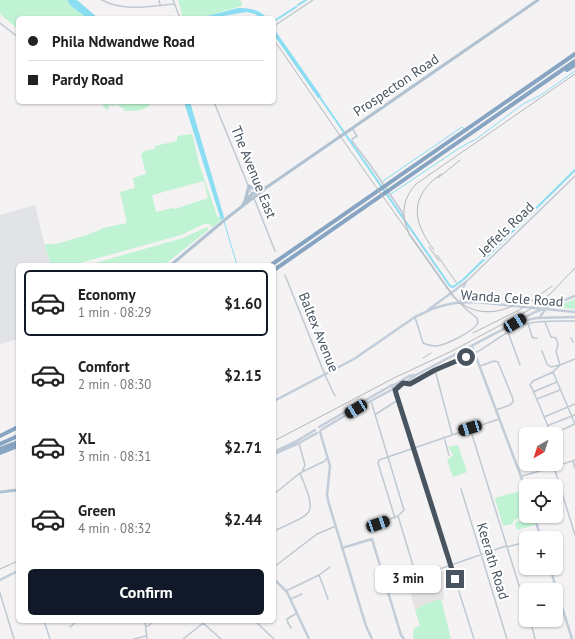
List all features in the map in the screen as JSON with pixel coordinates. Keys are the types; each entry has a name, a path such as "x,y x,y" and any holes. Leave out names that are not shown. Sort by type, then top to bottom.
{"highway":[{"path":"274,263 575,53"},
{"path":"276,269 575,61"},
{"path":"518,100 524,99 575,64"},
{"path":"0,436 16,428"},
{"path":"0,444 16,437"},
{"path":"0,449 16,443"},
{"path":"0,453 16,447"}],"main road":[{"name":"Prospecton Road","path":"267,187 538,0"},
{"path":"241,207 245,201 249,186 259,190"},
{"path":"245,201 267,187"},
{"path":"173,263 241,207 259,190 267,187"},
{"path":"0,492 16,490"}],"street":[{"path":"102,0 112,4 132,8 147,8 174,4"},
{"path":"159,0 160,5"},
{"path":"173,0 178,16"},
{"path":"276,25 313,0"},
{"path":"0,23 16,35"},
{"name":"The Avenue East","path":"215,104 275,251"},
{"path":"352,128 357,136 352,141 399,208 409,234 449,291 477,318 478,321 476,327 441,345 433,346 423,343 415,317"},
{"name":"Jeffels Road","path":"460,294 466,282 575,176"},
{"name":"Baltex Avenue","path":"285,276 335,396"},
{"path":"276,400 354,359 454,292 466,282"},
{"path":"460,294 462,301"},
{"path":"460,294 469,302"},
{"path":"407,383 416,375 535,312 575,296"},
{"name":"Wanda Cele Road","path":"424,312 462,301 575,312"},
{"path":"540,318 546,308"},
{"path":"515,323 540,318 575,318"},
{"path":"276,452 298,442 395,387 403,383 412,383 435,370 475,353 508,332 528,323 575,321"},
{"path":"545,322 550,335 557,340 559,346 556,351 560,365"},
{"path":"528,323 532,336 537,338"},
{"path":"508,332 520,365"},
{"path":"573,342 572,338 575,338"},
{"path":"472,346 523,479"},
{"path":"542,351 547,364 553,367 575,359"},
{"path":"480,366 494,361 498,362 513,399 513,402 510,405 496,410"},
{"path":"553,372 575,424 553,434 530,385 533,381 553,372 560,365"},
{"path":"435,370 452,434"},
{"path":"318,430 395,387 409,376 416,375"},
{"path":"533,392 557,382"},
{"path":"395,387 474,639"},
{"path":"536,400 560,390"},
{"path":"376,414 398,400"},
{"path":"369,527 395,518 404,512 371,401"},
{"path":"544,417 575,404"},
{"path":"548,425 575,415"},
{"path":"395,518 378,462 379,460 413,447 499,419"},
{"path":"470,428 519,586"},
{"path":"318,430 330,466 327,495 366,626 372,639"},
{"path":"444,437 449,455"},
{"path":"298,442 305,465 310,468"},
{"path":"276,492 301,472 325,461 327,456"},
{"path":"563,464 574,460 575,468"},
{"path":"325,461 330,466"},
{"path":"276,530 310,512 311,503 301,472 305,465"},
{"path":"522,476 540,471"},
{"path":"555,471 575,535"},
{"name":"Keerath Road","path":"460,489 507,639"},
{"path":"398,516 416,574 422,576 450,565 519,544"},
{"path":"276,565 315,536 336,526"},
{"path":"342,548 372,539 401,635 404,639"},
{"path":"286,591 319,575 330,567"},
{"path":"0,580 16,572"},
{"path":"319,575 328,599"},
{"path":"552,575 572,639"},
{"path":"276,581 286,591 291,599 309,639"},
{"path":"0,593 14,639"},
{"path":"291,599 302,594"},
{"path":"291,628 287,619 289,616 297,613"},
{"path":"45,623 50,639"},
{"path":"70,627 75,623"},
{"path":"145,623 147,639"},
{"path":"146,627 151,623"},
{"path":"183,639 203,623 221,639"},
{"path":"257,623 274,639"},
{"path":"532,627 536,639"},
{"path":"134,639 147,636"}],"shaded area":[{"path":"35,205 50,263 16,263 16,340 0,344 0,215"},
{"path":"448,569 450,570 455,587 443,589 444,599 425,604 415,610 408,584"}],"green space":[{"path":"0,0 67,0 71,6 84,16 16,16 16,27 0,14"},
{"path":"178,0 241,0 242,6 206,16 182,16"},
{"path":"103,104 109,104 109,109 107,110"},
{"path":"118,104 150,104 146,108 136,111 124,111 124,109"},
{"path":"192,134 200,167 217,216 220,217 221,220 213,227 209,224 204,224 181,235 80,263 50,263 45,246 46,244 64,242 103,228 127,223 120,192 135,188 133,178 146,174 141,154 145,151 155,149 155,146 177,141 177,136","holes":["204,181 208,198 175,209 173,208 156,212 152,195"]},
{"path":"207,227 209,229 167,263 95,263 183,238"},
{"path":"575,299 575,309 556,307"},
{"path":"458,445 467,472 453,477 447,460 453,455 448,447"},
{"path":"519,491 519,518 514,520 512,524 503,526 495,498"},
{"path":"516,522 534,523 535,525 517,530 515,524"},
{"path":"441,599 451,639 413,639 414,628 420,626 415,610 425,604"}],"water":[{"path":"67,0 77,0 96,16 84,16 71,6"},
{"path":"238,8 246,8 254,10 265,16 258,16 247,12 223,16 207,16"},
{"path":"276,32 321,96 318,98 276,38"},
{"path":"185,104 191,104 224,217 221,220"}],"waterway":[{"path":"298,5 306,0"},
{"path":"276,20 296,7"},
{"path":"391,194 455,151 475,140 523,104 541,95 575,71"},
{"path":"319,96 450,286 453,287 464,279 575,170"},
{"path":"383,181 462,127 464,129"},
{"path":"223,218 236,263"}],"railway":[{"path":"276,43 455,298 470,308 486,312 502,310 518,303"},
{"path":"406,225 404,214 405,203 409,193 416,184 575,74"},
{"path":"438,178 460,160"},
{"path":"434,250 421,229 417,209 419,200 424,191 431,182 441,174"},
{"path":"429,247 439,261"},
{"path":"437,255 456,282"},
{"path":"276,440 396,377 452,351 529,310 550,294 575,268"},
{"path":"473,333 519,310 552,286"},
{"path":"423,358 431,353"},
{"path":"0,569 16,562"}],"route":[{"path":"455,579 395,390 403,383 409,385 435,370 466,357"}]}
